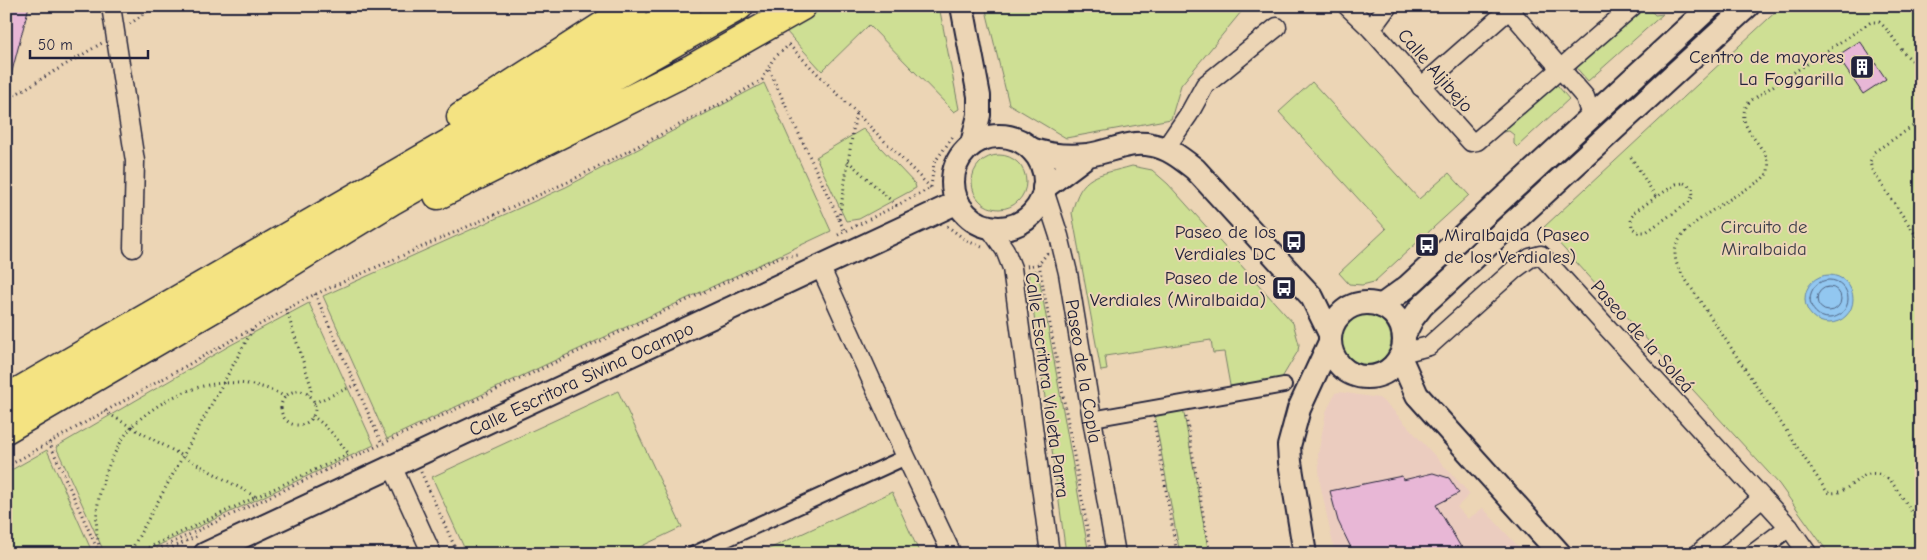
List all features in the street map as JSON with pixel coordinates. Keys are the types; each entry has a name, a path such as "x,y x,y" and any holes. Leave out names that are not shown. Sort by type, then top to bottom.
{"highway":[{"path":"266,264 410,150 634,6"},
{"path":"6,429 266,264 687,6"},
{"path":"6,399 391,201 739,6"},
{"path":"266,264 504,163 684,72 802,6"}],"street":[{"path":"111,6 135,161 134,248"},
{"path":"962,6 979,96 979,115 965,137 963,153 956,164 953,177 954,190 958,202 971,218 989,227 1002,228 1013,226 1024,220 1040,202 1044,189 1042,167 1031,149 1022,142 1011,138 998,136 984,138 965,137"},
{"name":"Calle Aljibejo","path":"1347,6 1371,29 1470,142 1477,141 1561,69"},
{"path":"1371,29 1388,6"},
{"path":"1561,69 1633,6"},
{"path":"1381,306 1407,287 1711,6"},
{"path":"1304,396 1338,377 1382,374 1393,367 1412,319 1422,306 1748,6"},
{"path":"1421,87 1509,7 1585,98 1591,116"},
{"path":"1165,149 1189,114 1205,85 1277,27"},
{"path":"979,96 989,113 1011,138"},
{"path":"1031,149 1055,155 1088,155 1139,143 1153,145 1179,156 1195,170 1312,297 1330,338 1332,352 1336,361 1343,369 1361,376 1391,383 1417,395 1560,554"},
{"path":"1044,189 1088,155"},
{"name":"Paseo de la Copla","path":"1044,189 1060,236 1068,274 1116,554"},
{"name":"Calle Escritora Sivina Ocampo","path":"205,554 414,456 814,259 958,202"},
{"name":"Calle Escritora Violeta Parra","path":"989,227 1005,250 1012,268 1050,554"},
{"name":"Paseo de la Soleá","path":"1402,348 1429,346 1515,269 1530,258 1541,255 1789,527 1808,554"},
{"path":"814,259 952,554"},
{"path":"1312,297 1347,309"},
{"path":"1305,554 1290,462 1292,430 1334,324 1347,309 1364,304 1381,306 1392,312 1400,323 1402,348 1417,395"},
{"path":"1092,419 1284,385"},
{"path":"694,554 906,456"},
{"path":"392,466 432,554"},
{"path":"1698,554 1762,498"},
{"path":"1753,554 1789,527"}],"path":[{"path":"6,100 115,35 154,6"},
{"path":"1921,57 1913,61 1904,55 1886,28 1880,22 1871,22 1750,101 1744,109 1743,116 1746,125 1768,162 1768,173 1761,180 1688,227 1676,244 1675,254 1680,271 1827,492 1834,494 1839,492 1864,475 1874,472 1884,475 1891,480 1921,525"},
{"path":"6,467 315,294 568,182 728,100 762,80 773,59 789,45 931,188"},
{"path":"768,69 845,232"},
{"path":"839,220 856,112"},
{"path":"1921,120 1874,152 1870,162 1872,170 1921,243"},
{"path":"931,188 934,163 965,137"},
{"path":"1631,156 1656,197"},
{"path":"848,161 897,206"},
{"path":"1684,183 1692,187 1693,196 1688,203 1646,232 1638,232 1632,228 1631,219 1634,212 1656,197 1676,184 1684,183"},
{"path":"837,236 931,188"},
{"path":"148,554 779,257 800,255 814,259"},
{"path":"1039,264 1092,554"},
{"path":"315,294 382,444"},
{"path":"286,309 312,389 308,394"},
{"path":"128,554 254,327"},
{"path":"101,554 97,529 101,484 115,450 131,427 151,410 175,395 222,383 258,386 280,393 285,397"},
{"path":"314,403 356,385"},
{"path":"293,392 308,394 314,403 312,416 309,420 299,424 289,421 282,412 282,402 285,397 293,392"},
{"path":"1184,402 1210,554"},
{"path":"1151,408 1177,554"},
{"path":"104,411 256,497"},
{"path":"135,554 349,454 328,429 312,416"},
{"path":"49,442 101,554"},
{"path":"414,456 458,554"}],"shaded area":[{"path":"1335,393 1379,398 1391,408 1470,494 1457,507 1468,519 1483,508 1525,554 1335,554 1320,483 1318,454 1326,412"}],"green space":[{"path":"825,6 939,6 959,109 954,112 869,25 822,71 785,30"},
{"path":"985,6 1246,6 1181,85 1171,119 1066,138 1009,104"},
{"path":"1637,6 1646,6 1655,15 1663,14 1588,81 1573,64"},
{"name":"Circuito de Miralbaida","path":"1782,6 1921,6 1921,554 1829,554 1779,484 1544,227"},
{"path":"1553,80 1569,99 1517,147 1514,144 1514,135 1509,131 1503,132 1500,127"},
{"path":"1312,82 1419,199 1449,173 1469,195 1374,282 1362,285 1349,284 1339,273 1386,229 1279,112"},
{"path":"764,83 831,231 387,439 323,296 566,187"},
{"path":"863,129 915,184 916,188 859,219 846,221 816,157"},
{"path":"994,155 1004,155 1014,159 1022,167 1026,182 1022,197 1014,205 1004,209 994,209 984,205 976,197 972,187 972,177 976,167 984,159"},
{"path":"1132,166 1152,170 1168,184 1293,323 1299,344 1298,351 1280,381 1231,391 1224,352 1213,353 1211,340 1105,356 1107,370 1101,371 1072,213 1080,190 1092,178"},
{"path":"1036,270 1038,272 1089,554 1066,554 1028,271"},
{"path":"309,303 374,445 140,554 105,554 56,447 229,346"},
{"path":"1371,315 1384,322 1390,330 1390,350 1384,358 1376,364 1361,365 1348,358 1342,350 1341,335 1348,322 1356,316"},
{"path":"618,391 682,527 625,554 467,554 432,477"},
{"path":"1183,408 1209,554 1180,554 1154,413"},
{"path":"47,450 93,554 6,554 6,473"},
{"path":"892,492 920,554 758,554"}],"water":[{"path":"1829,275 1838,277 1846,282 1851,290 1853,299 1851,308 1846,316 1838,321 1829,323 1820,321 1812,316 1807,308 1805,299 1807,290 1812,282 1820,277"}],"building":[{"path":"6,6 29,6 10,79 6,79"},
{"name":"Centro de mayores La Foggarilla","path":"1860,41 1886,79 1863,94 1837,56"},
{"path":"1433,473 1449,478 1459,493 1436,505 1465,554 1354,554 1338,521 1330,491 1402,476 1403,480"}],"place":[{"name":"Centro de mayores La Foggarilla","path":"1862,67"},
{"name":"Paseo de los Verdiales DC","path":"1294,242"},
{"name":"Miralbaida (Paseo de los Verdiales)","path":"1427,245"},
{"name":"Paseo de los Verdiales (Miralbaida)","path":"1284,288"}]}
